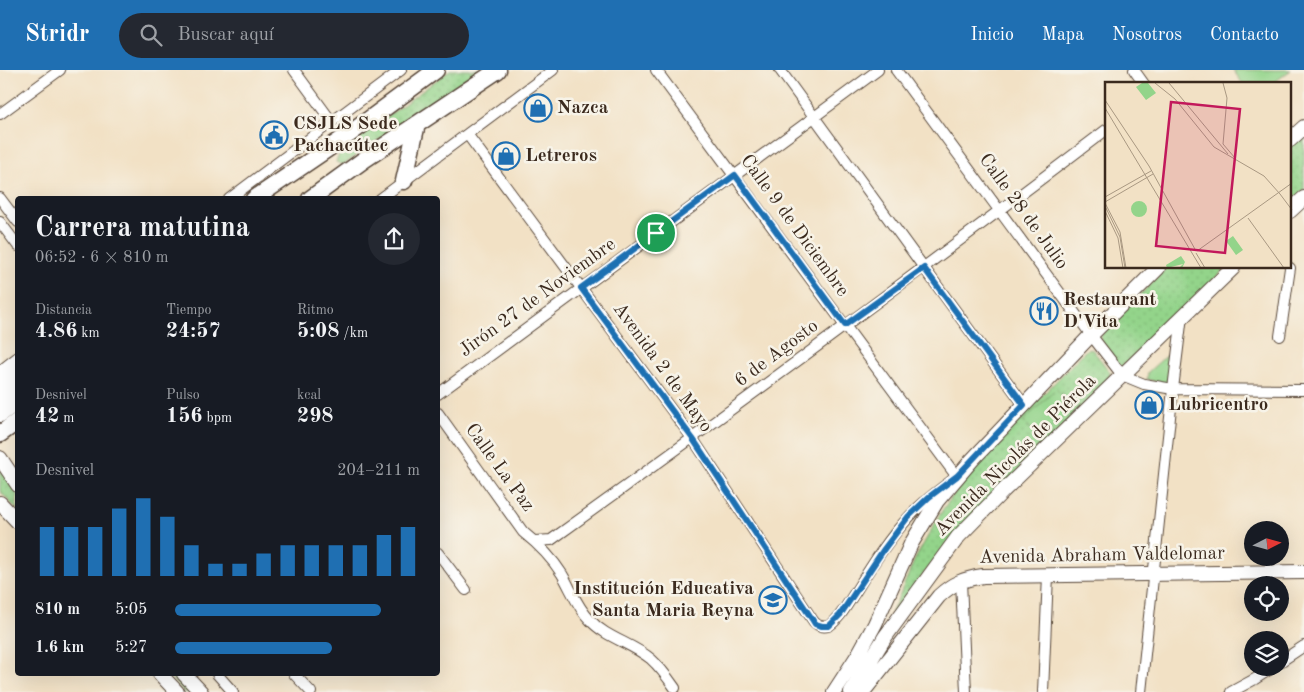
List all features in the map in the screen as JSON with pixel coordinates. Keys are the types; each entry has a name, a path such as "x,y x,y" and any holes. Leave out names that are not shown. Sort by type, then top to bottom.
{"main road":[{"path":"258,196 436,70"},
{"path":"312,196 498,70"},
{"path":"404,181 417,124"},
{"path":"1292,138 1304,127"},
{"path":"269,196 310,161"},
{"path":"1292,209 1304,198"},
{"name":"Avenida Nicolás de Piérola","path":"834,692 876,624 911,544 936,501 1024,405 1157,269"},
{"name":"Avenida Nicolás de Piérola","path":"851,692 885,637 958,537 1232,269"},
{"path":"0,398 15,387"},
{"path":"0,414 15,403"},
{"path":"0,434 15,423"},
{"path":"0,458 15,480"},
{"path":"1,506 15,519"},
{"name":"Avenida Abraham Valdelomar","path":"863,692 939,596 949,587 961,581 983,576 1304,572"},
{"path":"162,676 176,692"},
{"path":"186,676 201,692"}],"street":[{"path":"0,114 60,70"},
{"path":"294,70 332,122"},
{"path":"233,196 401,70"},
{"path":"384,196 553,70"},
{"name":"Calle 9 de Diciembre","path":"656,70 957,476"},
{"path":"780,70 1024,405"},
{"name":"Jirón 27 de Noviembre","path":"440,393 878,70"},
{"name":"Calle 28 de Julio","path":"896,70 1122,375"},
{"path":"1134,70 1143,82"},
{"name":"6 de Agosto","path":"535,541 550,540 693,439 1105,131"},
{"name":"Avenida 2 de Mayo","path":"467,134 693,439 815,624 829,626 840,615 908,517 929,497 957,476"},
{"path":"0,198 15,218"},
{"path":"0,222 15,242"},
{"path":"1280,336 1290,269"},
{"path":"1141,692 1182,316"},
{"path":"4,372 15,360"},
{"path":"1122,375 1144,384 1173,389 1304,390"},
{"name":"Calle La Paz","path":"440,415 523,532 535,541 560,572 581,610 591,622 605,633 650,658 675,688"},
{"path":"440,556 466,590"},
{"path":"1043,692 1048,575"},
{"path":"961,581 966,692"},
{"path":"1289,656 1304,646"},
{"path":"219,676 233,692"},
{"path":"296,676 311,692"},
{"path":"1231,692 1260,676"}],"green space":[{"path":"450,70 479,70 343,165 336,162 340,152"},
{"path":"1233,70 1291,70 1275,82 1242,82"},
{"path":"1304,135 1304,190 1292,202 1292,145"},
{"path":"1165,269 1225,269 1122,367 1119,366 1100,340 1101,335"},
{"path":"1088,348 1093,350 1110,372 1109,380 928,569 889,619 915,559 943,509 976,464"},
{"path":"1169,353 1173,360 1168,381 1163,384 1147,379 1148,372"},
{"path":"1056,389 1073,406 1040,438 1023,421"},
{"path":"0,470 15,490 15,508 0,491"},
{"path":"169,676 178,676 193,692 184,692"}],"place":[{"name":"Nazca","path":"538,108"},
{"name":"CSJLS Sede Pachacútec","path":"274,135"},
{"name":"Letreros","path":"506,156"},
{"name":"Restaurant D'Vita","path":"1044,311"},
{"name":"Lubricentro","path":"1149,405"},
{"name":"Institución Educativa Santa Maria Reyna","path":"773,600"}],"route":[{"path":"735,175 845,325 924,268 1024,405 957,476 929,497 908,517 840,615 829,626 815,624 693,439 581,288 656,233 735,175"}]}
